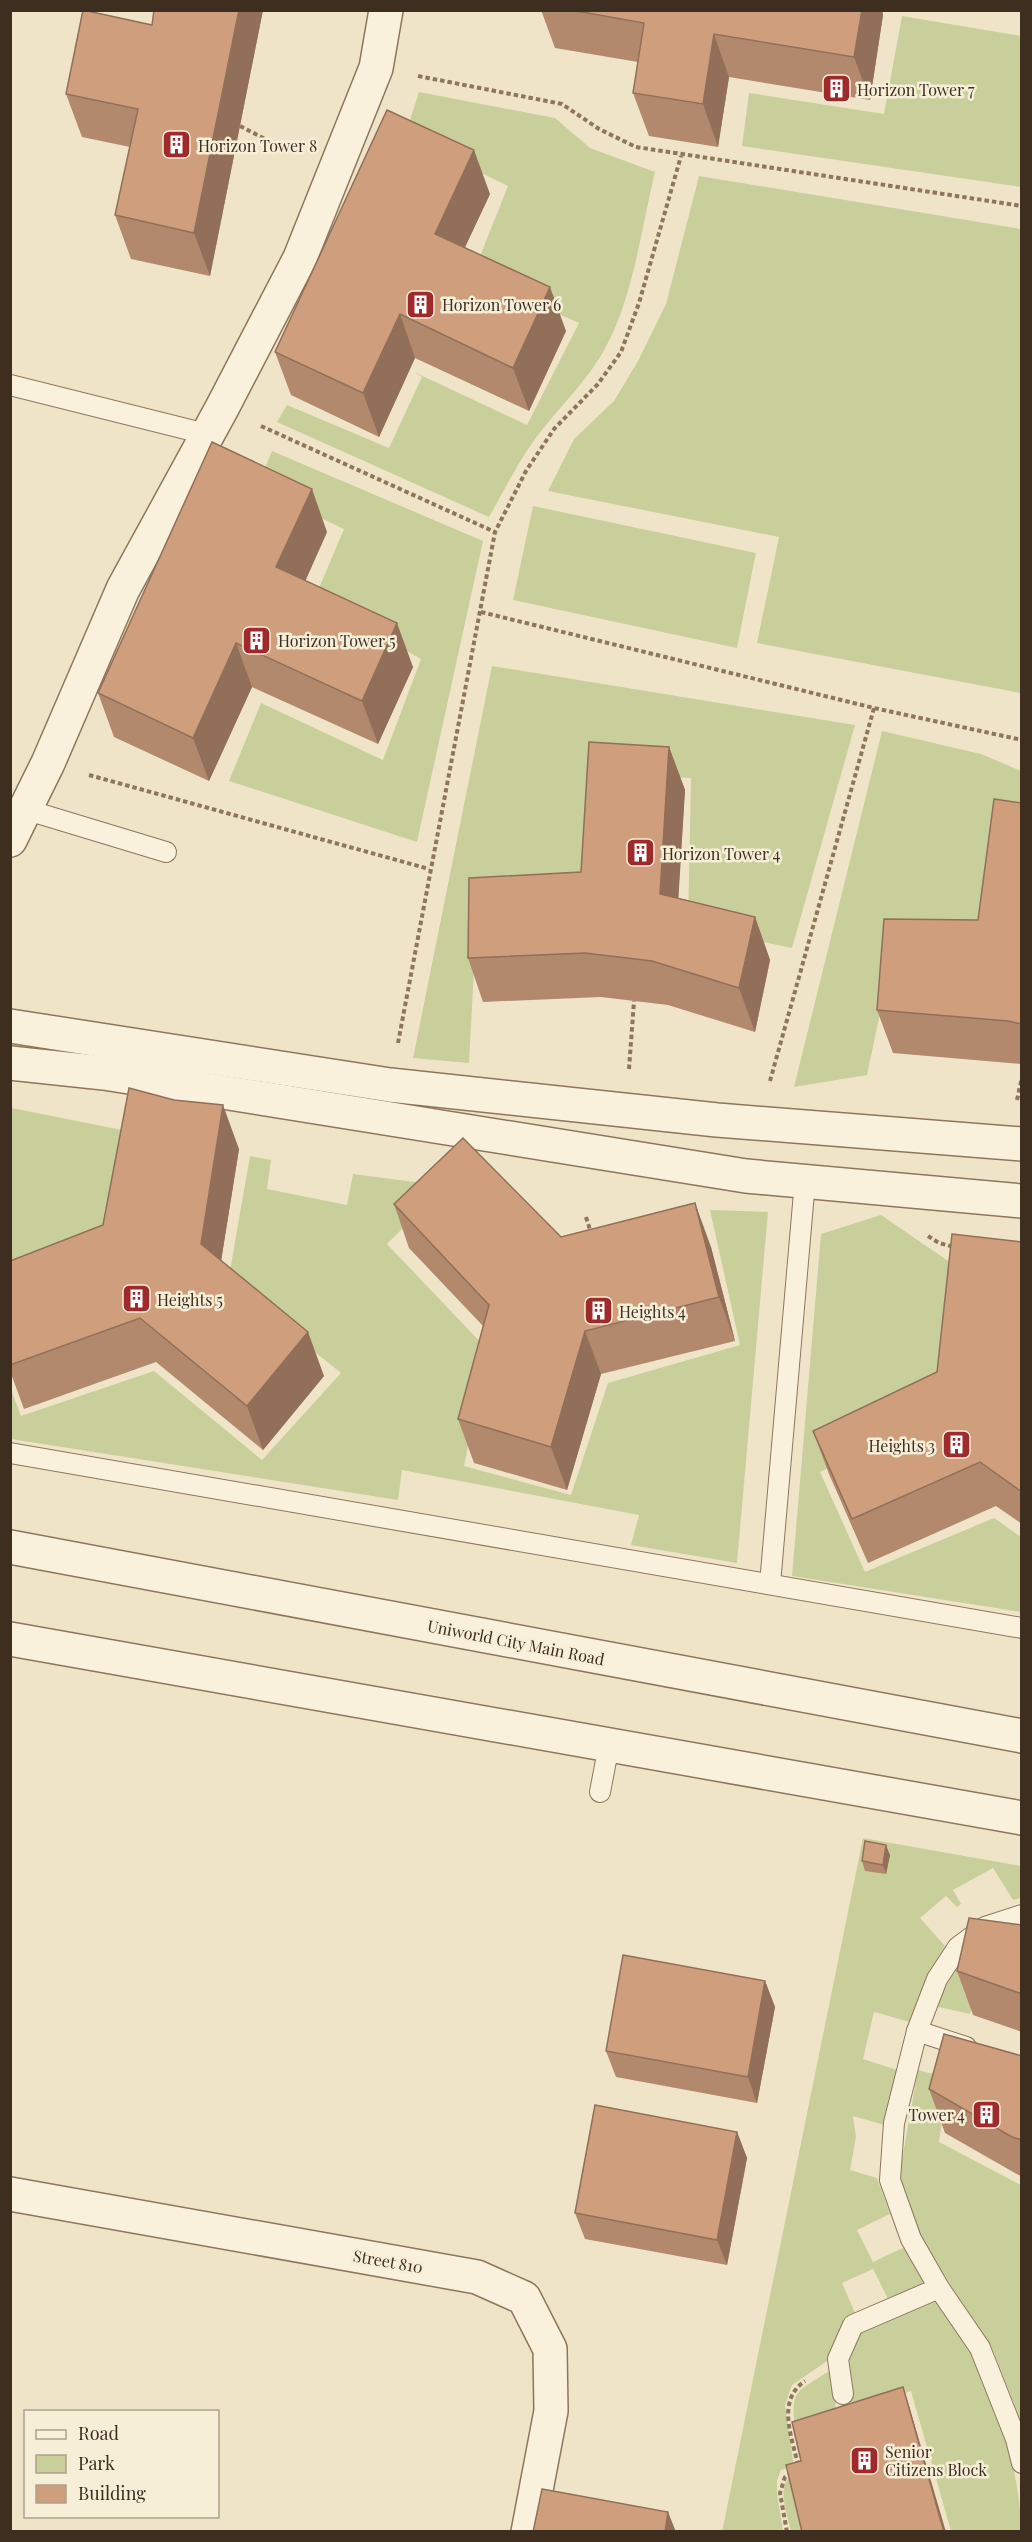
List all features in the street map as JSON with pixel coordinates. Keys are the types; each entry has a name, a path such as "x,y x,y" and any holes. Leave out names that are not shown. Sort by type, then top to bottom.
{"street":[{"path":"10,840 48,763 123,589 300,258 376,68 386,10"},
{"path":"13,1035 390,1085 758,1122 1022,1144"},
{"path":"10,1063 115,1075 746,1176 1022,1201"},
{"name":"Uniworld City Main Road","path":"10,1547 1022,1736"},
{"path":"10,1639 1022,1818"},
{"name":"Street 810","path":"10,2194 477,2277 524,2298 550,2349 551,2411 528,2532"}],"lane":[{"path":"10,385 214,421"},
{"path":"24,809 166,852"},
{"path":"770,1584 804,1181"},
{"path":"10,1453 1022,1628"},
{"path":"600,1792 609,1745"},
{"path":"1022,1915 985,1927 958,1947 937,1979 917,2031 894,2123 890,2180 911,2240 939,2288 980,2348 1016,2439 1022,2463"},
{"path":"917,2031 980,2051"},
{"path":"843,2394 838,2359 853,2325 939,2288"}],"path":[{"path":"376,68 562,104 599,129 636,147 681,156 1022,206"},
{"path":"240,126 269,141"},
{"path":"390,1085 429,869 495,532 526,471 554,429 598,384 621,352 639,303 681,156"},
{"path":"214,421 495,532"},
{"path":"481,612 874,708 1022,740"},
{"path":"758,1122 874,708"},
{"path":"48,763 429,869"},
{"path":"630,1045 634,1001"},
{"path":"1018,1093 1022,1077"},
{"path":"586,1217 591,1236"},
{"path":"787,2532 780,2493 785,2477 800,2472 787,2405 795,2388 838,2359"},
{"path":"780,2532 785,2524"}],"green space":[{"path":"902,16 1021,36 1021,187 742,146 749,93 884,114"},
{"path":"419,92 555,118 590,148 655,172 629,288 613,332 591,371 530,446 489,517 277,422 287,405 389,448 422,377 414,372 527,425 579,323 472,276 508,186 405,136"},
{"path":"699,176 1021,229 1021,693 757,643 779,537 548,491 574,439 614,401 638,361 666,304"},
{"path":"272,451 483,541 417,842 229,781 261,703 383,760 421,659 314,600 344,529 257,488"},
{"path":"533,506 756,553 737,648 513,600"},
{"path":"492,666 855,725 792,948 688,926 691,778 595,774 582,908 477,914 469,1063 413,1058"},
{"path":"882,731 981,754 1021,771 1021,836 978,945 894,947 867,1075 794,1087"},
{"path":"12,1108 132,1132 106,1255 11,1298"},
{"path":"250,1156 271,1160 267,1189 347,1205 353,1174 445,1186 387,1244 487,1349 464,1466 571,1495 608,1383 740,1345 710,1210 768,1212 737,1563 631,1545 639,1515 402,1470 398,1500 11,1439 10,1387 21,1416 154,1371 262,1460 341,1373 228,1282"},
{"path":"881,1215 954,1265 942,1411 820,1472 865,1572 994,1518 1021,1537 1021,1612 792,1576 821,1234"},
{"path":"863,1838 1021,1866 1021,1898 1013,1900 993,1868 953,1890 961,1904 957,1907 946,1896 920,1918 945,1946 930,1972 910,2022 874,2012 863,2059 897,2070 884,2125 853,2116 856,2137 850,2170 877,2178 890,2214 857,2230 873,2262 905,2247 927,2285 889,2301 873,2269 842,2283 856,2315 830,2359 792,2385 785,2405 794,2466 781,2470 777,2480 783,2531 722,2532"},
{"path":"966,1953 982,1959 970,2014 934,2006"},
{"path":"918,2070 948,2078 939,2142 1021,2185 1021,2422 992,2348 919,2237 898,2182"},
{"path":"936,2297 970,2347 992,2395 1013,2465 1021,2531 951,2531 911,2391 852,2410 845,2362 858,2331"},
{"path":"832,2369 837,2420 796,2433 794,2407 798,2393"},
{"path":"789,2478 802,2531 791,2531 786,2511 784,2489"}],"building":[{"name":"Horizon Tower 8","path":"83,10 152,25 154,10 239,10 194,233 115,215 138,109 66,94"},
{"path":"571,10 862,10 854,57 714,34 703,104 633,93 644,23"},
{"name":"Horizon Tower 6","path":"387,110 474,150 435,234 550,287 513,368 400,314 363,393 275,352"},
{"name":"Horizon Tower 5","path":"212,442 312,489 276,567 397,623 362,701 236,643 193,738 98,693"},
{"path":"589,742 669,747 660,894 755,917 739,988 652,961 585,953 468,958 469,878 581,872"},
{"path":"994,799 1022,803 1022,1024 877,1010 884,919 978,920"},
{"name":"Heights 5","path":"129,1088 174,1100 223,1105 201,1244 308,1332 247,1406 140,1318 10,1365 10,1261 103,1225"},
{"name":"Heights 4","path":"463,1138 561,1237 695,1203 719,1297 585,1331 551,1447 458,1419 489,1305 394,1204"},
{"name":"Heights 3","path":"952,1234 1022,1242 1022,1492 980,1462 852,1519 813,1431 937,1372"},
{"path":"865,1841 886,1845 883,1865 862,1861"},
{"path":"969,1918 1022,1925 1022,1994 957,1971"},
{"path":"623,1955 765,1981 748,2077 606,2051"},
{"path":"944,2034 1022,2056 1022,2140 1012,2137 929,2089"},
{"path":"595,2105 737,2132 717,2240 575,2213"},
{"name":"Senior Citizens Block","path":"903,2387 944,2532 802,2532 786,2465 801,2461 792,2422"},
{"path":"542,2489 668,2512 665,2532 533,2532"}],"place":[{"name":"Horizon Tower 7","path":"836,89"},
{"name":"Horizon Tower 8","path":"177,145"},
{"name":"Horizon Tower 6","path":"421,304"},
{"name":"Horizon Tower 5","path":"257,640"},
{"name":"Horizon Tower 4","path":"641,853"},
{"name":"Heights 5","path":"136,1299"},
{"name":"Heights 4","path":"598,1311"},
{"name":"Heights 3","path":"956,1445"},
{"name":"Tower 4","path":"986,2114"},
{"name":"Senior Citizens Block","path":"864,2460"}]}
